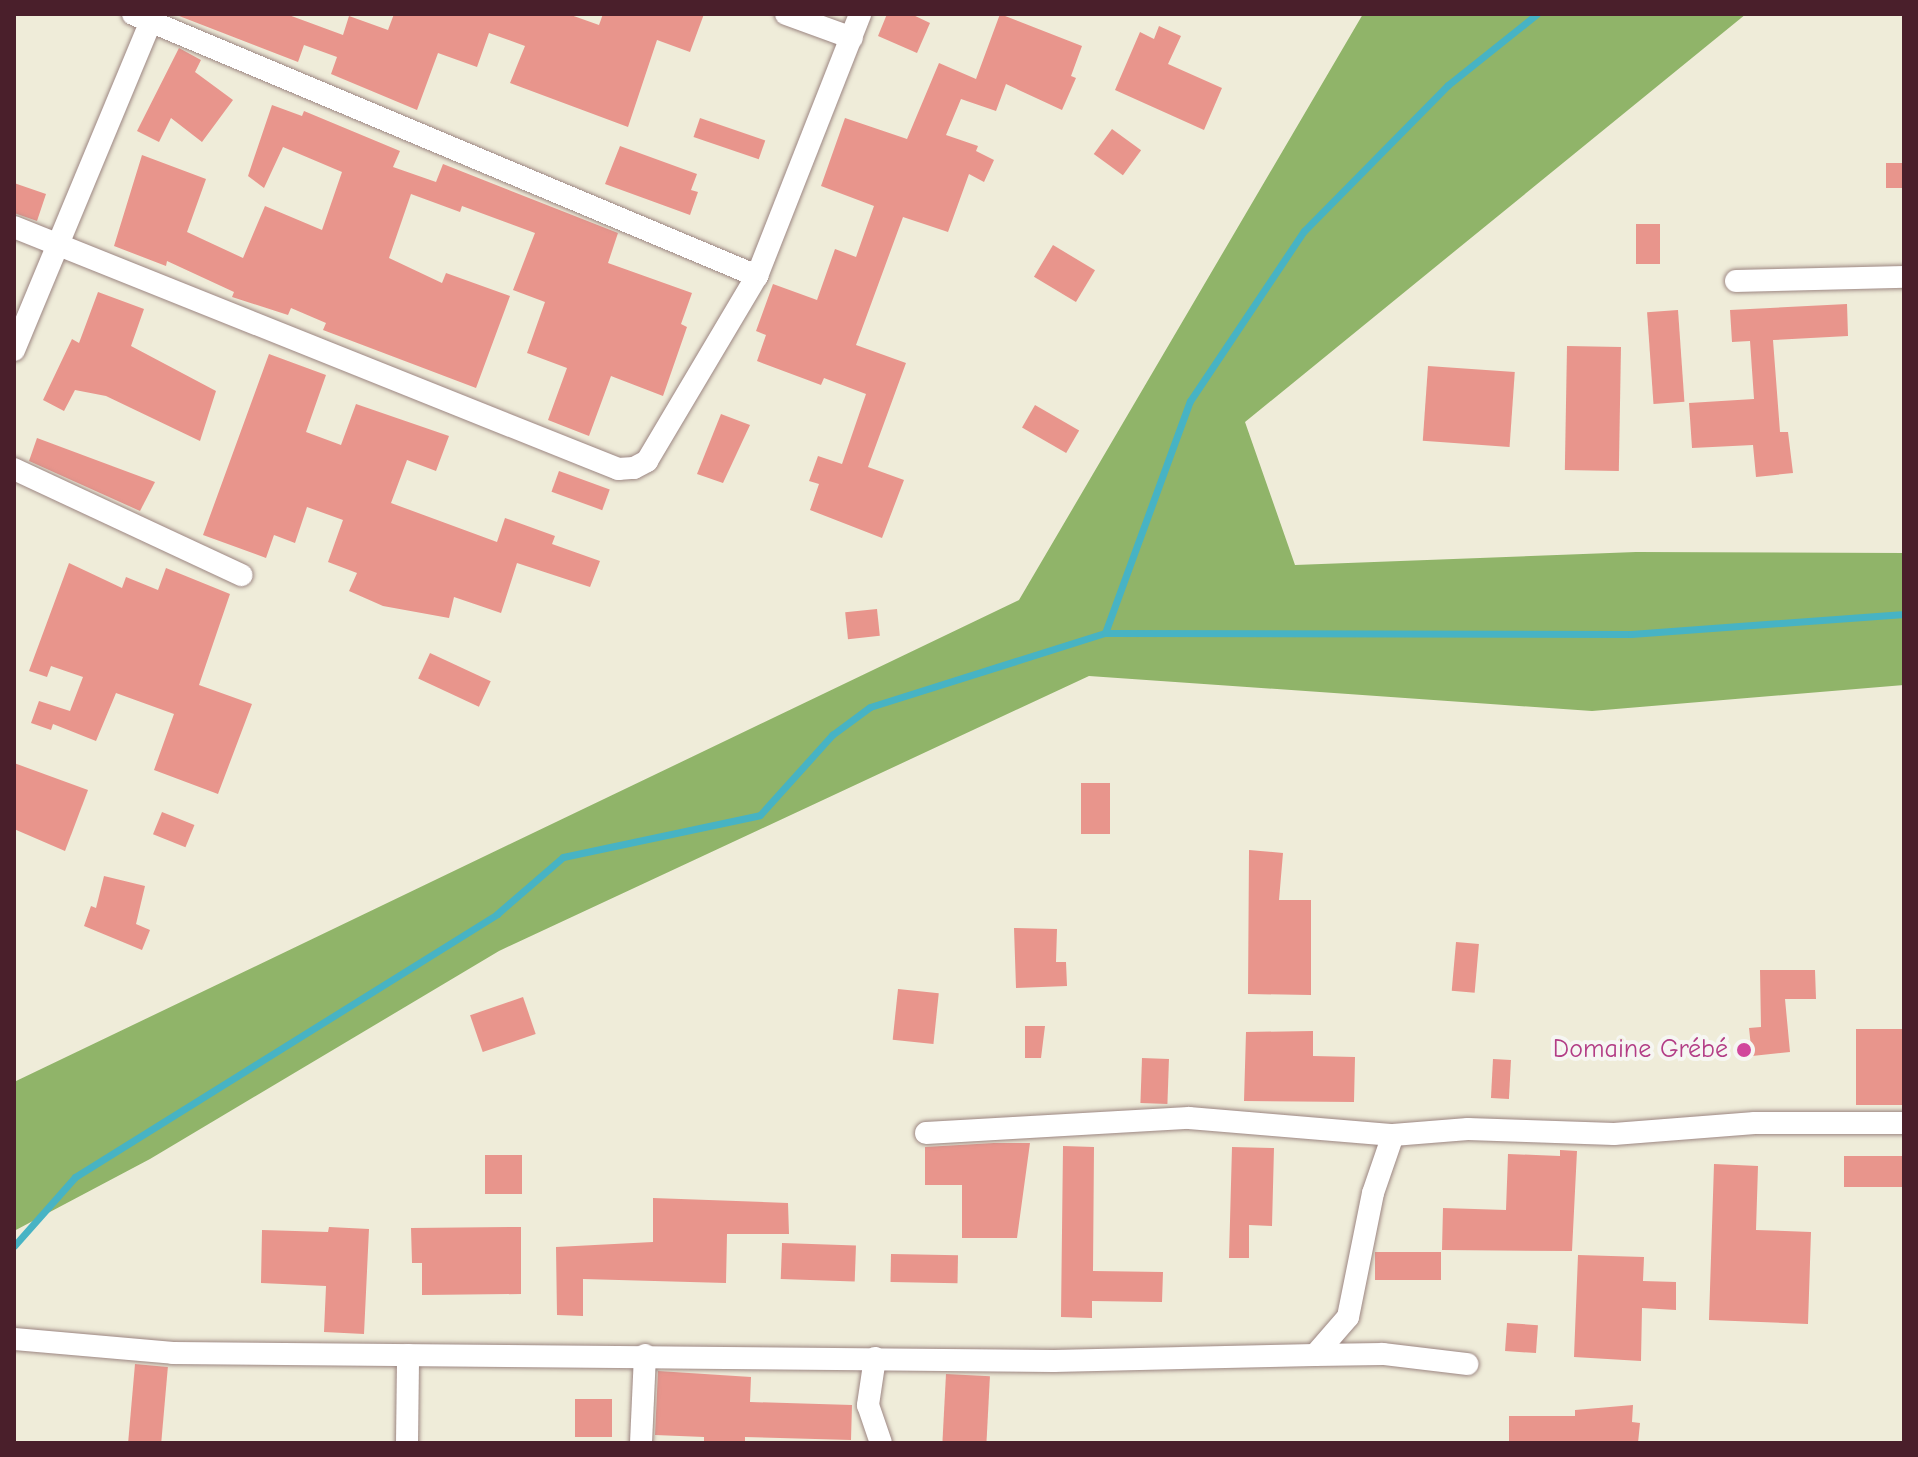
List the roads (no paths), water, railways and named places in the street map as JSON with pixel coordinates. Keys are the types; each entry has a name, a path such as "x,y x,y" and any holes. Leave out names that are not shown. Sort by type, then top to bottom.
{"street":[{"path":"786,14 852,38"},
{"path":"14,227 618,469 647,461 757,276 860,14"},
{"path":"14,350 146,16 757,276"},
{"path":"1736,281 1904,277"},
{"path":"14,469 241,575"},
{"path":"926,1133 1189,1118 1393,1135 1468,1129 1614,1134 1755,1123 1904,1123"},
{"path":"1315,1355 1348,1317 1373,1193 1393,1135"},
{"path":"14,1339 153,1353 875,1358 1396,1355 1467,1364"},
{"path":"407,1443 408,1355"},
{"path":"641,1443 645,1355"},
{"path":"875,1358 868,1405 881,1443"}],"waterway":[{"path":"1105,633 1190,401 1304,231 1448,85 1537,14"},
{"path":"14,1246 75,1177 497,914 563,857 760,815 832,735 870,707 1105,633 1631,634 1904,614"}],"place":[{"name":"Domaine Grébé","path":"1744,1050"}]}
